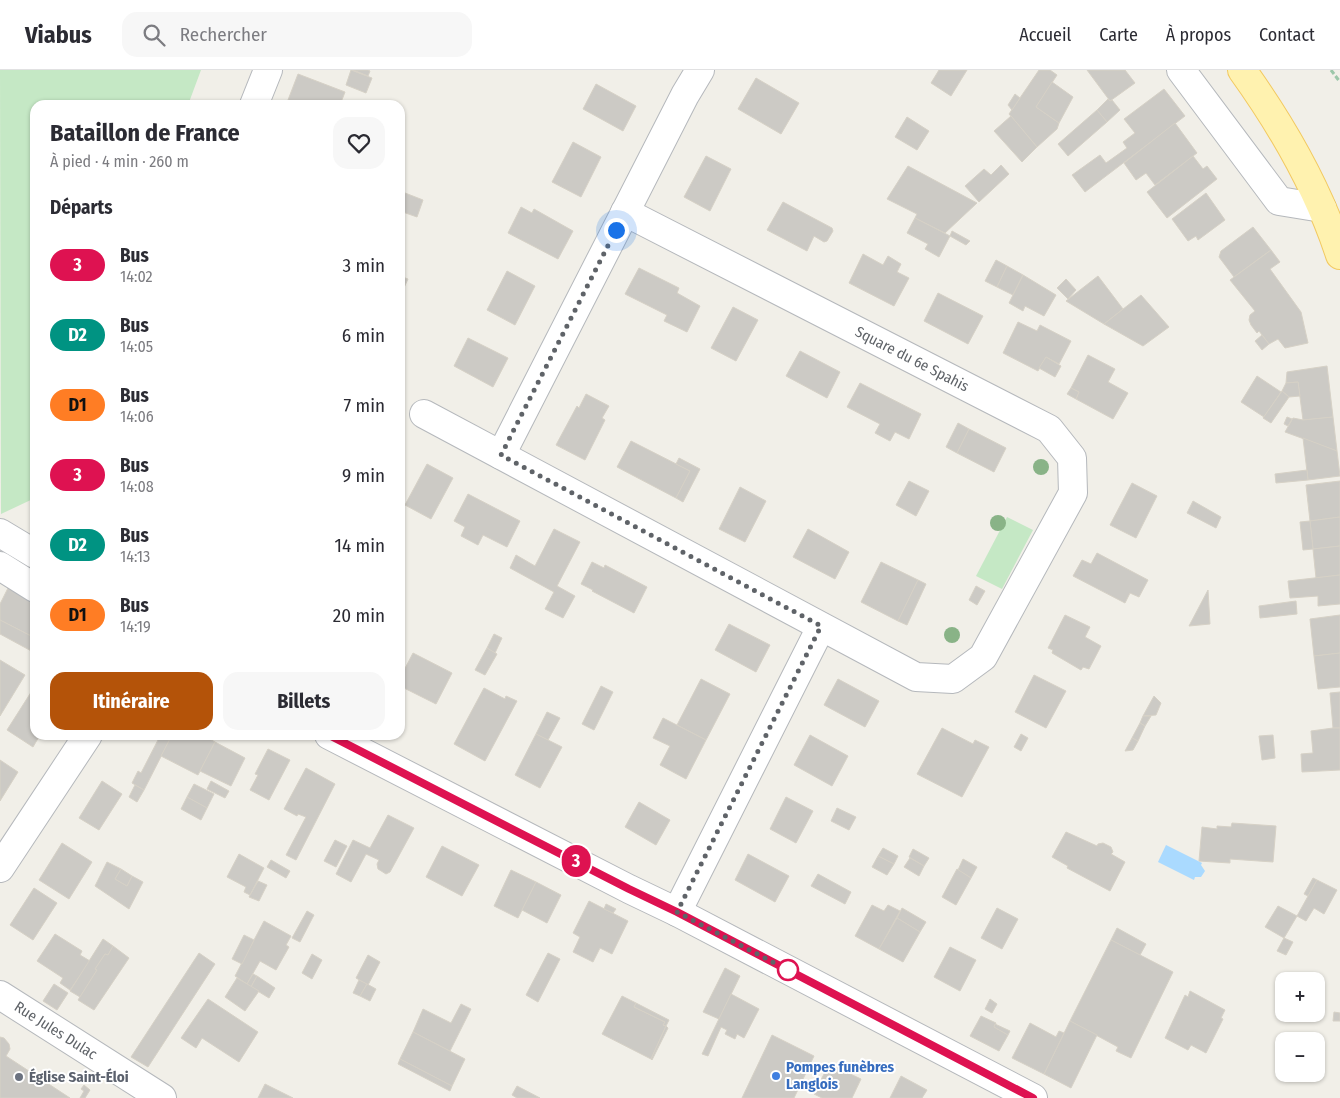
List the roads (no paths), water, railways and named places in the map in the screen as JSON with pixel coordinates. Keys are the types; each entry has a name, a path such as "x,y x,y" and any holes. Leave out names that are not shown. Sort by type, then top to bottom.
{"main road":[{"path":"1242,70 1304,169 1322,208 1340,255"}],"street":[{"path":"256,100 268,70"},
{"path":"501,455 700,70"},
{"path":"1180,70 1279,201 1322,208"},
{"name":"Square du 6e Spahis","path":"424,414 916,677 953,679 983,657 1073,493 1072,458 1049,430 625,212"},
{"path":"0,533 30,551"},
{"path":"0,566 30,585"},
{"path":"677,912 821,626"},
{"path":"0,868 85,740"},
{"path":"339,740 677,912 1033,1098"},
{"name":"Rue Jules Dulac","path":"0,995 162,1098"}],"water":[{"path":"1166,845 1202,863 1201,865 1205,871 1201,877 1195,877 1194,880 1158,862"}],"place":[{"name":"Pompes funèbres Langlois","path":"776,1076"},
{"name":"Église Saint-Éloi","path":"19,1077"}]}
